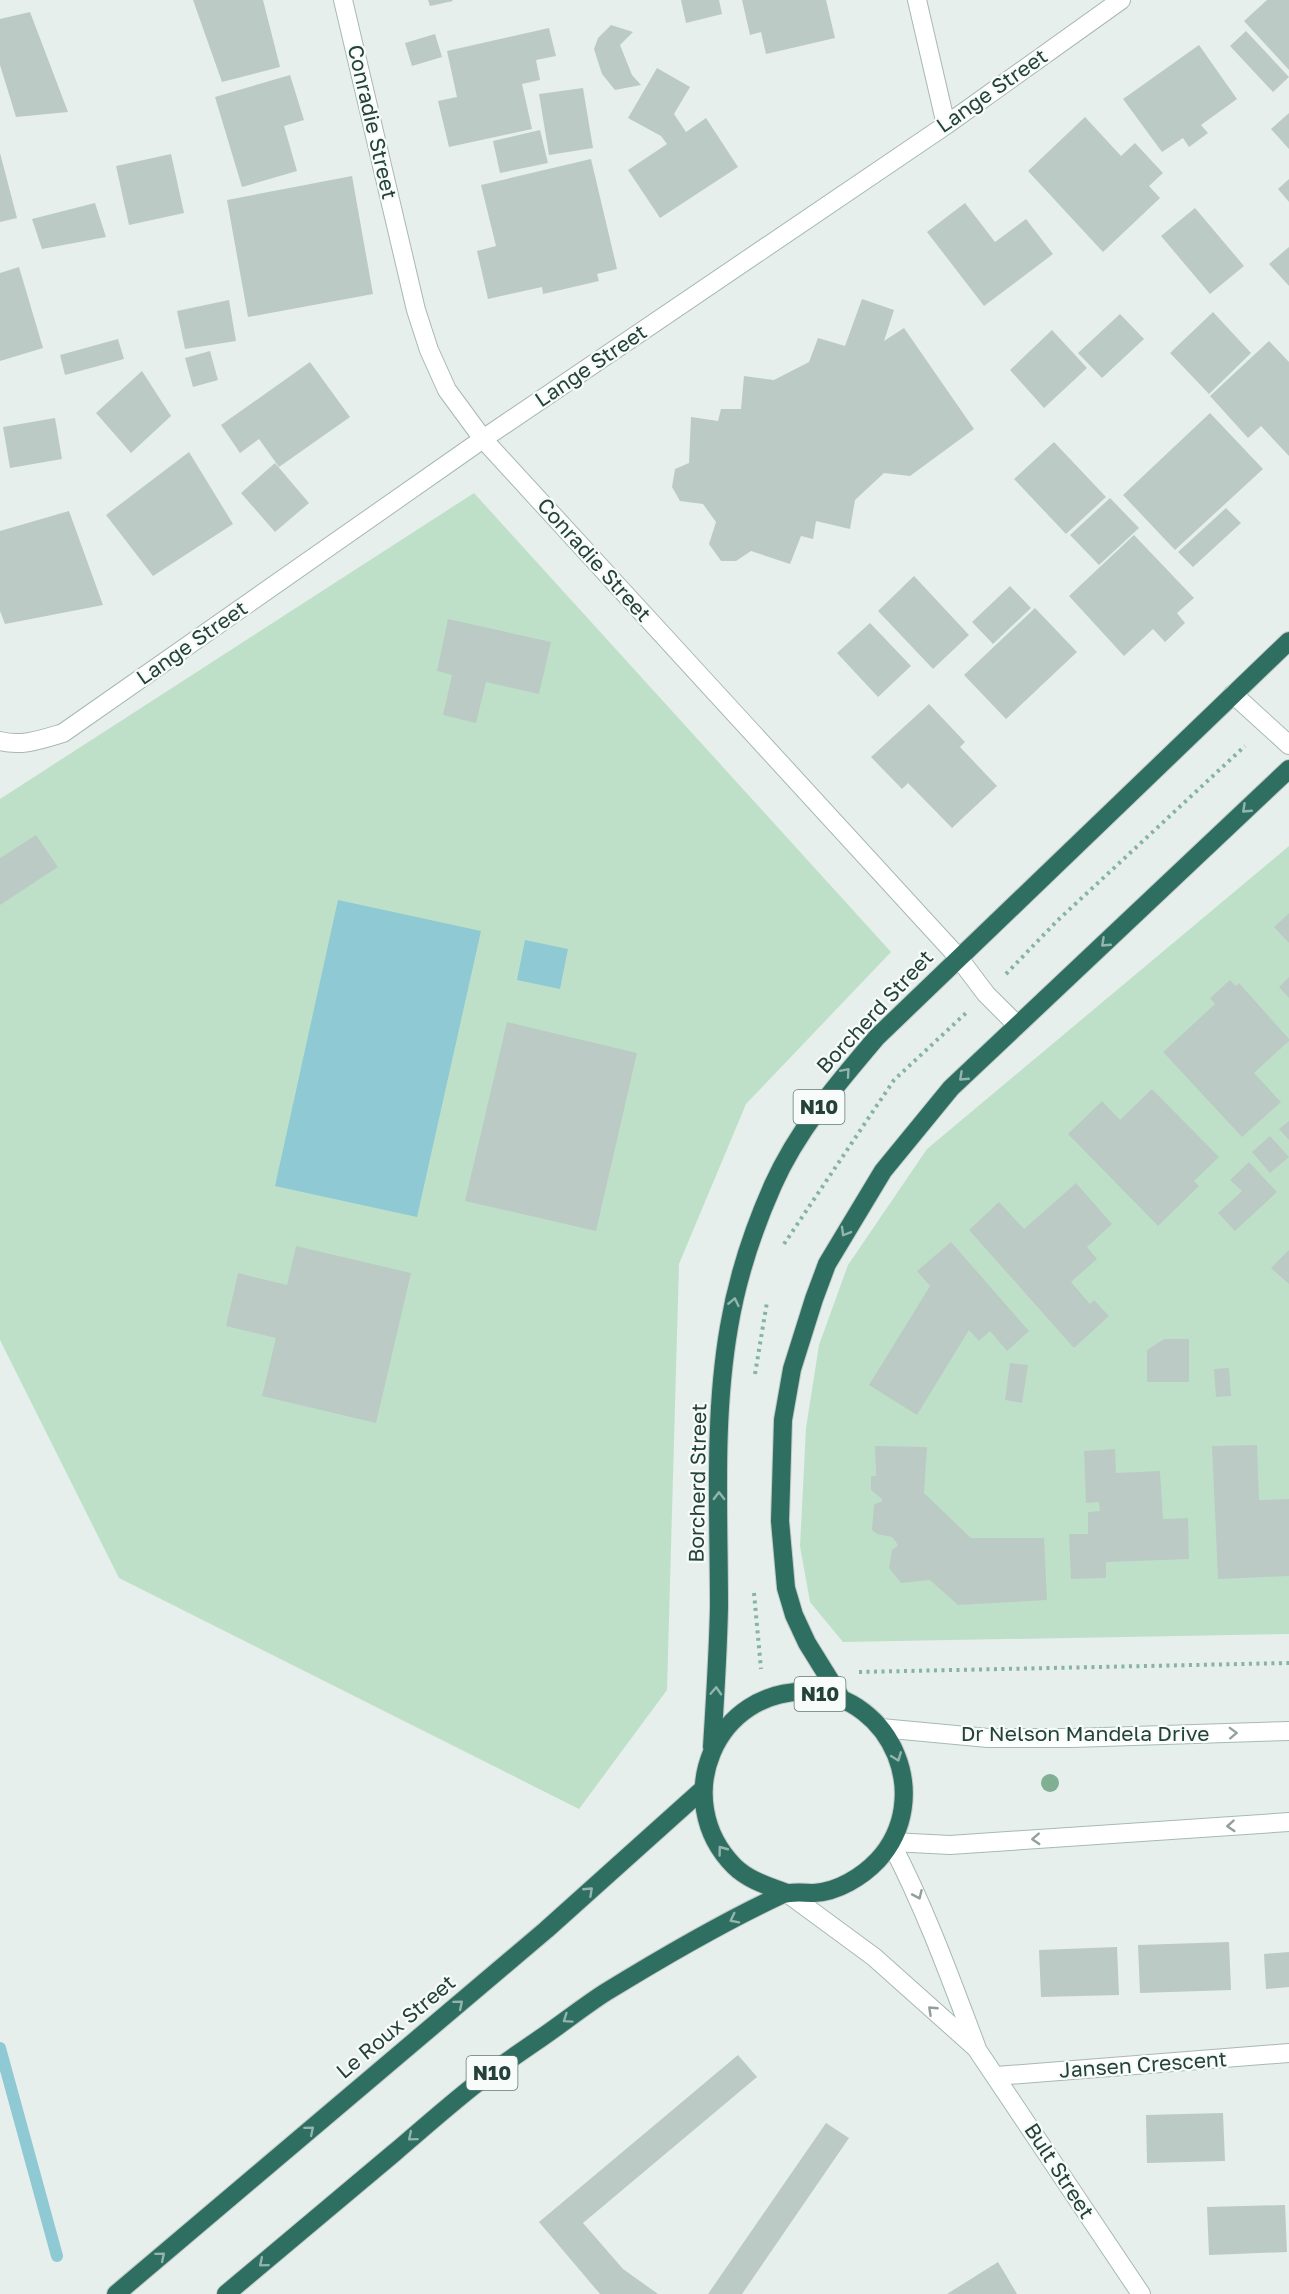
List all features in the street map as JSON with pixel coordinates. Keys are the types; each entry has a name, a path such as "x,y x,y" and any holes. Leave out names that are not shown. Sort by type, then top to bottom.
{"highway":[{"name":"Borcherd Street","path":"712,1749 718,1610 720,1419 729,1327 737,1289 751,1244 774,1184 804,1129 836,1084 877,1037 1289,641"},
{"name":"N10","path":"843,1701 807,1643 794,1615 786,1588 780,1521 783,1420 792,1368 813,1299 827,1264 883,1171 951,1088 1289,769"},
{"name":"N10","path":"812,1692 843,1701 863,1711 881,1728 895,1749 903,1772 904,1796 900,1821 891,1842 876,1862 846,1884 818,1893 787,1893 759,1884 735,1868 717,1845 705,1819 702,1790 712,1749 724,1728 742,1712 764,1700 787,1693 812,1692"},
{"name":"Le Roux Street","path":"116,2294 537,1938 702,1790"},
{"name":"N10","path":"226,2294 476,2084 604,1993 716,1928 787,1893"}],"street":[{"name":"Conradie Street","path":"343,0 416,310 429,350 447,390 483,439 958,957 986,994 1017,1025"},
{"path":"917,0 946,125"},
{"name":"Lange Street","path":"0,741 6,743 33,742 63,733 483,439 946,125 1120,0"},
{"path":"1233,694 1289,745"},
{"name":"Dr Nelson Mandela Drive","path":"881,1728 988,1738 1072,1738 1289,1731"},
{"path":"891,1842 950,1845 1289,1822"},
{"name":"Bult Street","path":"891,1842 915,1889 937,1941 976,2048"},
{"name":"Bult Street","path":"787,1893 874,1957 976,2048 1140,2294"},
{"name":"Jansen Crescent","path":"996,2076 1289,2053"}],"path":[{"path":"826,1673 1289,1663"}],"green space":[{"path":"474,493 891,952 746,1104 679,1264 667,1690 579,1809 119,1578 0,1340 0,799"},
{"path":"1289,846 1289,1634 843,1642 810,1602 800,1546 806,1428 819,1345 848,1265 927,1149"}],"water":[{"path":"338,900 481,931 417,1217 275,1186"},
{"path":"525,940 568,949 560,989 517,980"}],"building":[{"path":"193,0 263,0 280,67 222,82"},
{"path":"428,0 452,0 453,1 430,6"},
{"path":"681,0 719,0 722,14 686,23"},
{"path":"742,0 826,0 835,38 766,54 761,32 750,35"},
{"path":"1267,0 1289,0 1289,70 1244,21"},
{"path":"30,12 68,112 16,117 0,65 0,19"},
{"path":"611,25 633,32 620,45 632,75 641,85 615,90 602,74 594,49 598,38"},
{"path":"549,28 556,56 536,60 540,80 522,84 532,129 449,147 438,101 457,97 447,51"},
{"path":"1246,31 1289,77 1273,92 1230,46"},
{"path":"435,34 442,57 412,66 405,43"},
{"path":"1199,45 1237,99 1201,125 1208,133 1189,147 1183,138 1162,152 1123,99"},
{"path":"657,68 690,87 674,114 686,132 706,118 738,167 660,218 628,170 667,144 661,136 628,118"},
{"path":"290,75 304,120 284,126 297,171 242,187 215,97"},
{"path":"583,88 593,148 549,155 539,94"},
{"path":"1289,113 1289,149 1271,129"},
{"path":"1085,117 1121,156 1135,143 1163,173 1149,186 1160,198 1103,252 1028,171"},
{"path":"540,130 548,163 500,173 493,141"},
{"path":"0,153 17,218 0,222"},
{"path":"171,154 184,213 129,225 116,166"},
{"path":"591,159 617,269 597,274 599,281 543,294 542,287 488,299 477,251 496,246 481,185"},
{"path":"352,176 373,294 248,317 227,200"},
{"path":"1289,179 1289,202 1278,189"},
{"path":"95,203 106,237 42,249 32,219"},
{"path":"965,203 995,242 1026,219 1053,254 984,306 927,232"},
{"path":"1195,208 1244,266 1210,294 1161,236"},
{"path":"1289,247 1289,286 1269,264"},
{"path":"19,267 43,348 0,361 0,273"},
{"path":"862,299 894,310 884,341 904,328 974,429 910,476 884,473 855,500 850,529 816,521 813,539 801,536 790,564 751,551 736,561 721,561 709,544 716,522 703,504 680,501 672,487 675,469 689,463 691,417 718,421 721,409 741,409 744,376 774,380 809,362 818,338 845,346"},
{"path":"229,300 236,341 185,349 177,311"},
{"path":"1213,312 1251,353 1209,394 1170,353"},
{"path":"1120,314 1144,339 1102,378 1078,353"},
{"path":"1052,330 1087,368 1044,408 1010,370"},
{"path":"118,339 124,359 65,375 60,355"},
{"path":"1269,341 1289,362 1289,456 1261,426 1248,438 1210,396"},
{"path":"210,351 218,380 193,387 185,358"},
{"path":"310,362 350,417 279,467 259,439 240,453 221,425"},
{"path":"142,371 171,416 131,453 96,413"},
{"path":"1210,413 1263,469 1175,550 1123,495"},
{"path":"55,418 62,459 10,468 3,427"},
{"path":"1054,442 1106,497 1066,534 1014,479"},
{"path":"189,452 233,524 153,576 106,515"},
{"path":"275,463 309,503 275,532 241,493"},
{"path":"1110,498 1139,528 1099,565 1070,535"},
{"path":"1226,508 1241,523 1193,567 1178,552"},
{"path":"69,511 103,605 5,624 0,611 0,531"},
{"path":"1134,535 1194,598 1177,613 1185,623 1165,642 1153,629 1124,656 1069,596"},
{"path":"914,576 969,635 933,669 878,611"},
{"path":"1010,586 1031,608 993,644 972,622"},
{"path":"1035,608 1077,652 1006,719 964,675"},
{"path":"448,619 551,642 539,694 486,682 476,723 443,715 452,675 437,671"},
{"path":"870,623 911,666 878,697 837,653"},
{"path":"929,704 965,742 960,747 997,786 952,828 908,783 902,789 871,757"},
{"path":"36,835 58,867 0,905 0,858"},
{"path":"1289,913 1289,943 1274,927"},
{"path":"1289,977 1289,998 1279,987"},
{"path":"1230,980 1236,986 1239,983 1289,1039 1254,1073 1281,1102 1242,1137 1163,1052 1215,1004 1210,998"},
{"path":"507,1022 637,1053 596,1231 465,1201"},
{"path":"1152,1089 1219,1157 1194,1181 1199,1186 1158,1226 1068,1134 1102,1101 1120,1120"},
{"path":"1289,1121 1289,1140 1279,1129"},
{"path":"1270,1136 1289,1157 1270,1173 1252,1152"},
{"path":"1249,1162 1277,1192 1235,1231 1218,1213 1242,1191 1230,1180"},
{"path":"1076,1183 1112,1224 1087,1247 1097,1259 1071,1282 1090,1304 1094,1300 1109,1316 1074,1348 969,1230 999,1202 1024,1229"},
{"path":"951,1242 1029,1331 1007,1351 990,1331 979,1341 969,1330 917,1415 869,1385 930,1286 917,1271"},
{"path":"296,1246 411,1273 376,1423 262,1396 276,1338 226,1326 238,1273 287,1285"},
{"path":"1289,1250 1289,1284 1271,1268"},
{"path":"1164,1339 1189,1339 1189,1382 1147,1382 1147,1350"},
{"path":"1010,1363 1028,1365 1022,1403 1005,1400"},
{"path":"1229,1368 1231,1396 1216,1397 1214,1369"},
{"path":"1257,1445 1259,1500 1289,1499 1289,1576 1218,1579 1212,1446"},
{"path":"875,1446 927,1447 924,1493 971,1538 1044,1538 1047,1600 958,1605 930,1580 901,1583 889,1568 892,1550 898,1545 892,1537 877,1534 872,1530 874,1504 881,1502 882,1499 871,1490 871,1476 876,1476"},
{"path":"1115,1449 1116,1473 1160,1471 1163,1519 1188,1518 1189,1559 1106,1562 1106,1578 1071,1579 1069,1534 1088,1534 1088,1512 1100,1511 1099,1502 1086,1503 1084,1451"},
{"path":"1229,1942 1231,1990 1140,1993 1138,1945"},
{"path":"1117,1947 1119,1995 1041,1997 1039,1950"},
{"path":"1289,1952 1289,1987 1266,1989 1264,1954"},
{"path":"738,2055 757,2077 583,2223 623,2269 658,2294 600,2294 539,2222"},
{"path":"1223,2113 1225,2161 1147,2163 1146,2115"},
{"path":"826,2123 849,2138 742,2294 708,2294"},
{"path":"1285,2205 1287,2252 1209,2255 1207,2207"},
{"path":"998,2262 1017,2294 947,2294"}],"waterway":[{"path":"0,2048 57,2256"}]}
